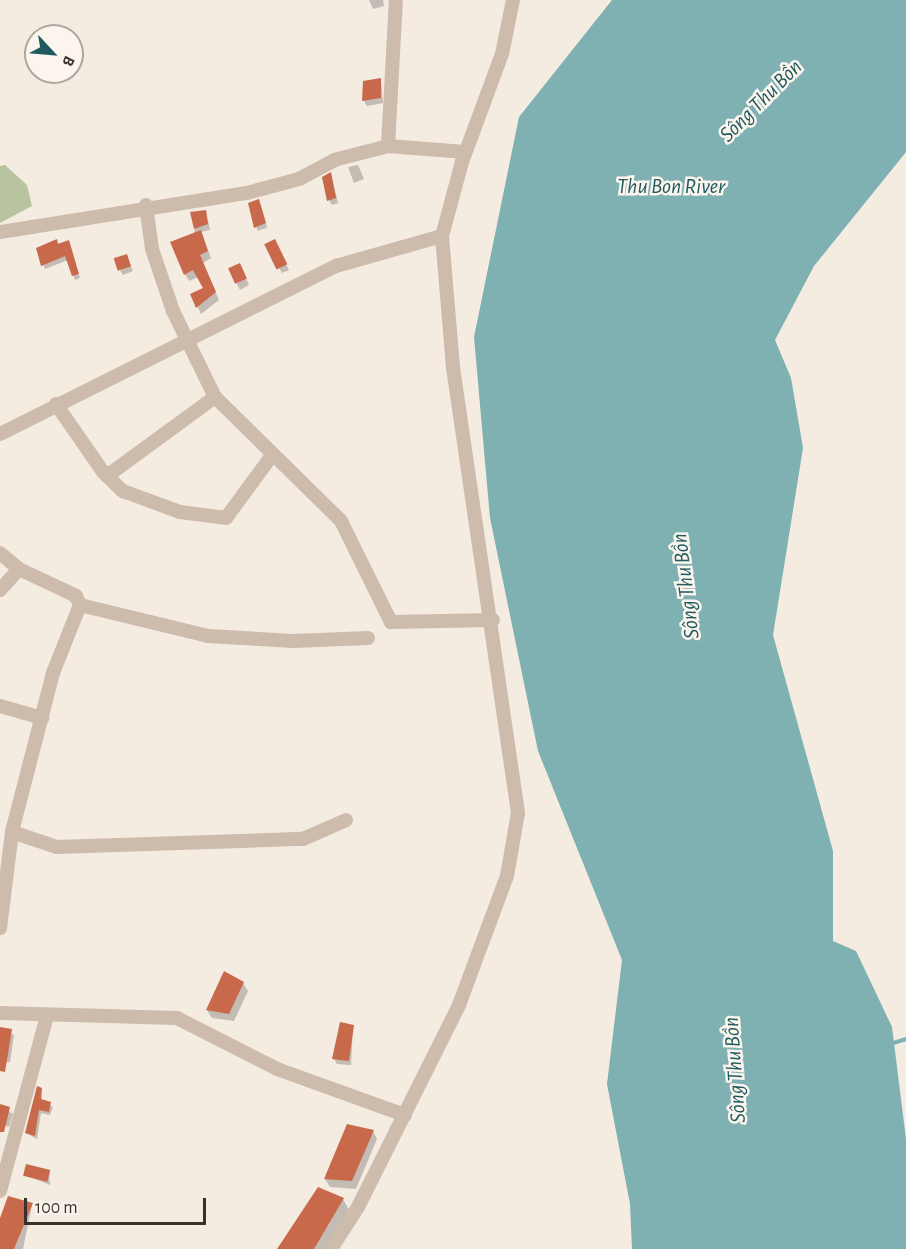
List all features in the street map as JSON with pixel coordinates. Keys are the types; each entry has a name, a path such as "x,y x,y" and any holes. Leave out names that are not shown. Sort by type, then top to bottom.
{"street":[{"path":"388,146 396,0"},
{"path":"331,1249 405,1115 459,1005 507,876 518,813 493,620 453,367 442,236 465,152 502,54 513,0"},
{"path":"0,232 146,206 246,193 299,180 334,160 388,146 465,152"},
{"path":"146,206 152,249 214,397 340,521 391,622 493,620"},
{"path":"0,434 336,266 442,236"},
{"path":"107,476 214,397"},
{"path":"56,404 107,476 146,503 223,519 273,454"},
{"path":"0,553 18,569 76,596 80,605 42,718 12,832 3,855 0,928"},
{"path":"0,590 18,569"},
{"path":"80,605 208,636 293,641 368,638"},
{"path":"0,706 42,718"},
{"path":"12,832 57,847 303,839 346,820"},
{"path":"0,1013 177,1018 277,1069 405,1115"},
{"path":"0,1191 2,1171 47,1015"}],"green space":[{"path":"5,165 27,185 32,206 0,223 0,166"}],"water":[{"name":"Thu Bon River","path":"612,0 906,0 906,152 814,266 775,340 791,378 803,448 773,635 833,851 833,941 856,951 892,1027 906,1139 906,1249 632,1249 630,1204 607,1084 622,960 538,751 490,518 474,337 519,117"}],"building":[{"path":"381,78 381,98 362,101 363,81"},
{"path":"331,172 336,198 327,201 322,177"},
{"path":"259,199 266,223 254,228 248,203"},
{"path":"206,210 208,224 194,229 190,212"},
{"path":"201,230 208,251 200,255 216,292 196,308 190,294 203,288 193,270 184,275 170,242"},
{"path":"57,239 58,244 69,240 79,274 72,276 65,256 41,266 36,248"},
{"path":"275,239 287,264 276,269 264,244"},
{"path":"127,254 131,266 118,271 114,258"},
{"path":"240,263 247,279 235,284 228,268"},
{"path":"224,971 244,982 229,1014 206,1010"},
{"path":"340,1022 354,1025 349,1061 332,1059"},
{"path":"0,1027 12,1029 5,1072 0,1071"},
{"path":"37,1086 42,1088 41,1099 51,1102 49,1112 39,1110 35,1136 25,1133"},
{"path":"0,1104 10,1107 4,1132 0,1132"},
{"path":"347,1124 374,1130 352,1181 324,1179"},
{"path":"26,1164 50,1170 47,1182 23,1176"},
{"path":"318,1187 344,1198 314,1249 277,1249"},
{"path":"8,1196 33,1203 14,1249 0,1249 0,1218"}],"waterway":[{"path":"890,1044 906,1039"}],"water label":[{"name":"Sông Thu Bồn","path":"761,101"},
{"name":"Sông Thu Bồn","path":"686,586"},
{"name":"Sông Thu Bồn","path":"735,1070"}]}
